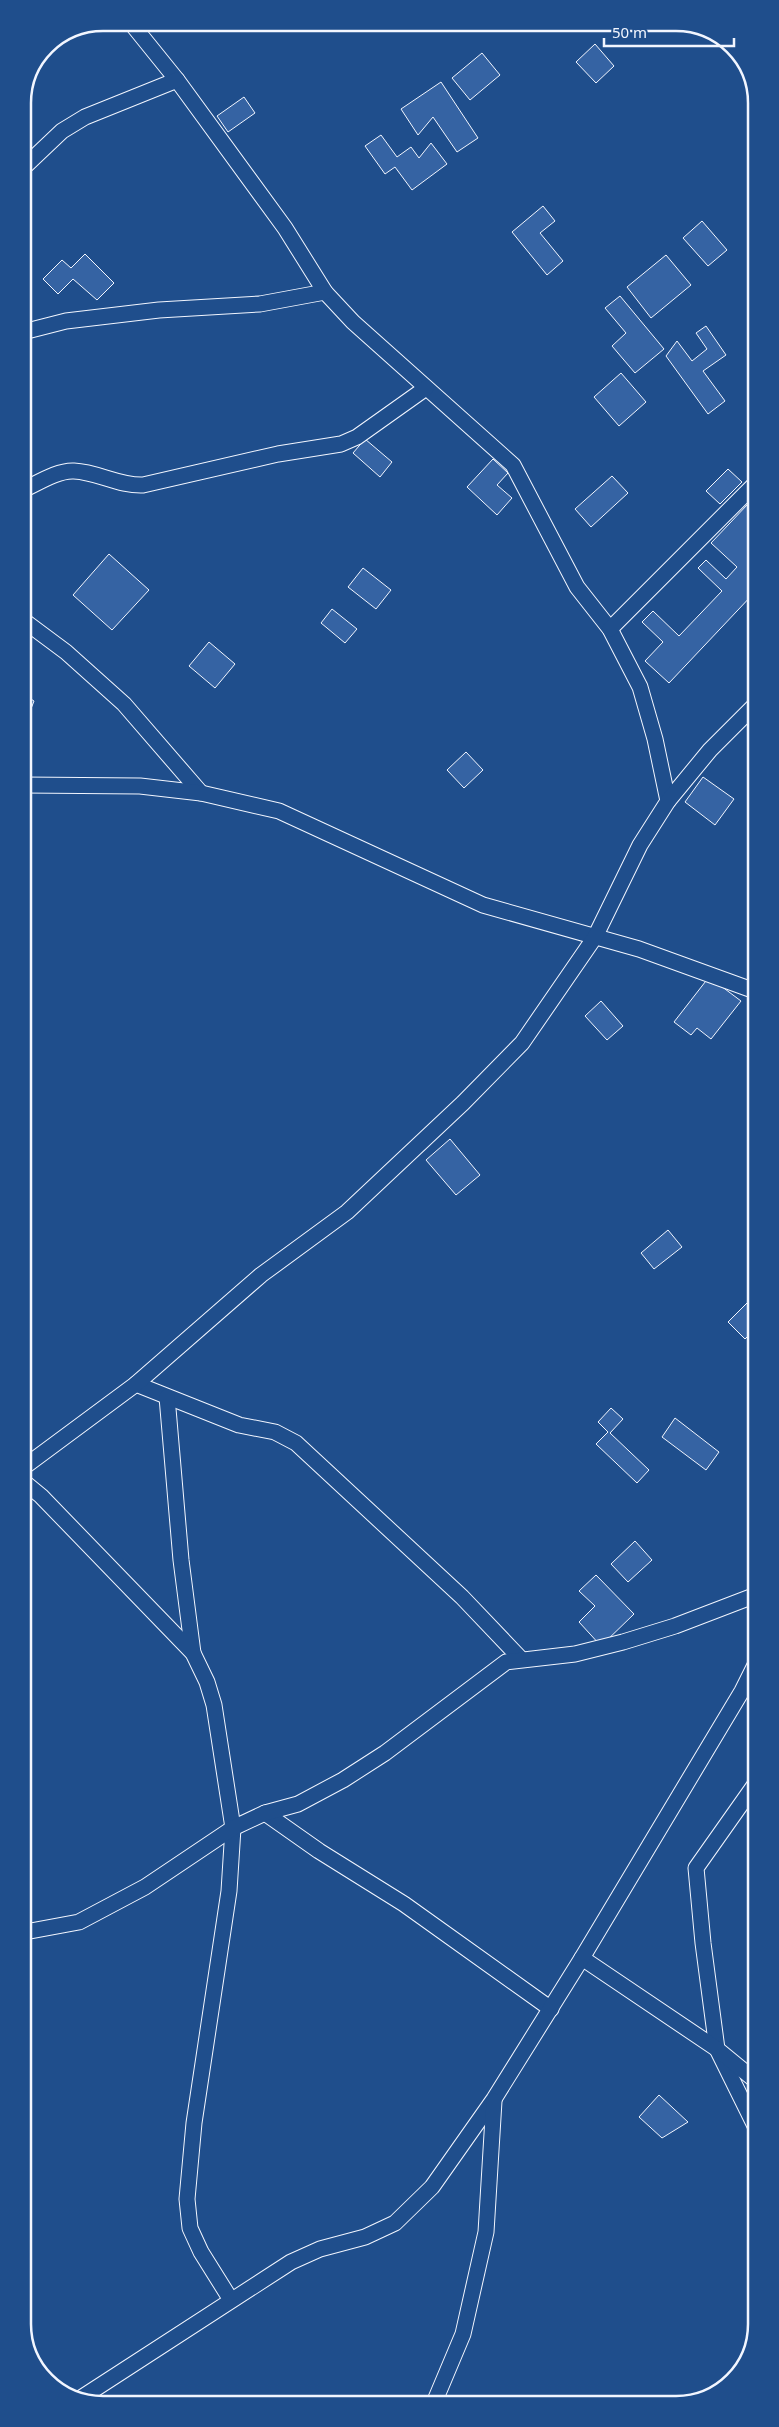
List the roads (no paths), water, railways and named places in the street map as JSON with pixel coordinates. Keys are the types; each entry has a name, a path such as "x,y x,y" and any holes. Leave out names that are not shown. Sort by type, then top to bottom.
{"street":[{"path":"138,31 177,80 285,228 325,292 353,322 513,465 577,587 610,629 640,687 655,739 668,801"},
{"path":"31,160 62,130 85,117 177,80"},
{"path":"31,330 66,320 159,310 260,304 325,292"},
{"path":"31,486 63,472 74,471 130,485 143,485 278,454 341,444 358,437 426,388"},
{"path":"610,629 748,491"},
{"path":"31,626 66,652 124,704 201,793"},
{"path":"31,1461 136,1384 261,1275 347,1212 463,1103 522,1043 595,937 640,845 668,801 710,750 748,712"},
{"path":"31,785 140,786 201,793 279,811 483,904 639,949 748,988"},
{"path":"136,1384 239,1425 274,1432 296,1443 462,1597 521,1658"},
{"path":"167,1397 181,1560 193,1653"},
{"path":"31,1488 193,1653 207,1682 214,1705 233,1828 229,1891 194,2123 187,2198 190,2228 197,2244 231,2300"},
{"path":"31,1931 79,1922 145,1886 233,1828 265,1813 298,1804 343,1780 385,1753 506,1662 521,1658 575,1654 623,1642 675,1626 748,1598"},
{"path":"88,2394 291,2262 320,2249 365,2237 395,2223 432,2187 494,2100 582,1958 748,1679"},
{"path":"748,1795 696,1868 702,1943 717,2049 748,2112"},
{"path":"265,1813 319,1851 404,1904 550,2009"},
{"path":"582,1958 717,2049 748,2074"},
{"path":"437,2396 463,2334 486,2232 494,2100"}]}
